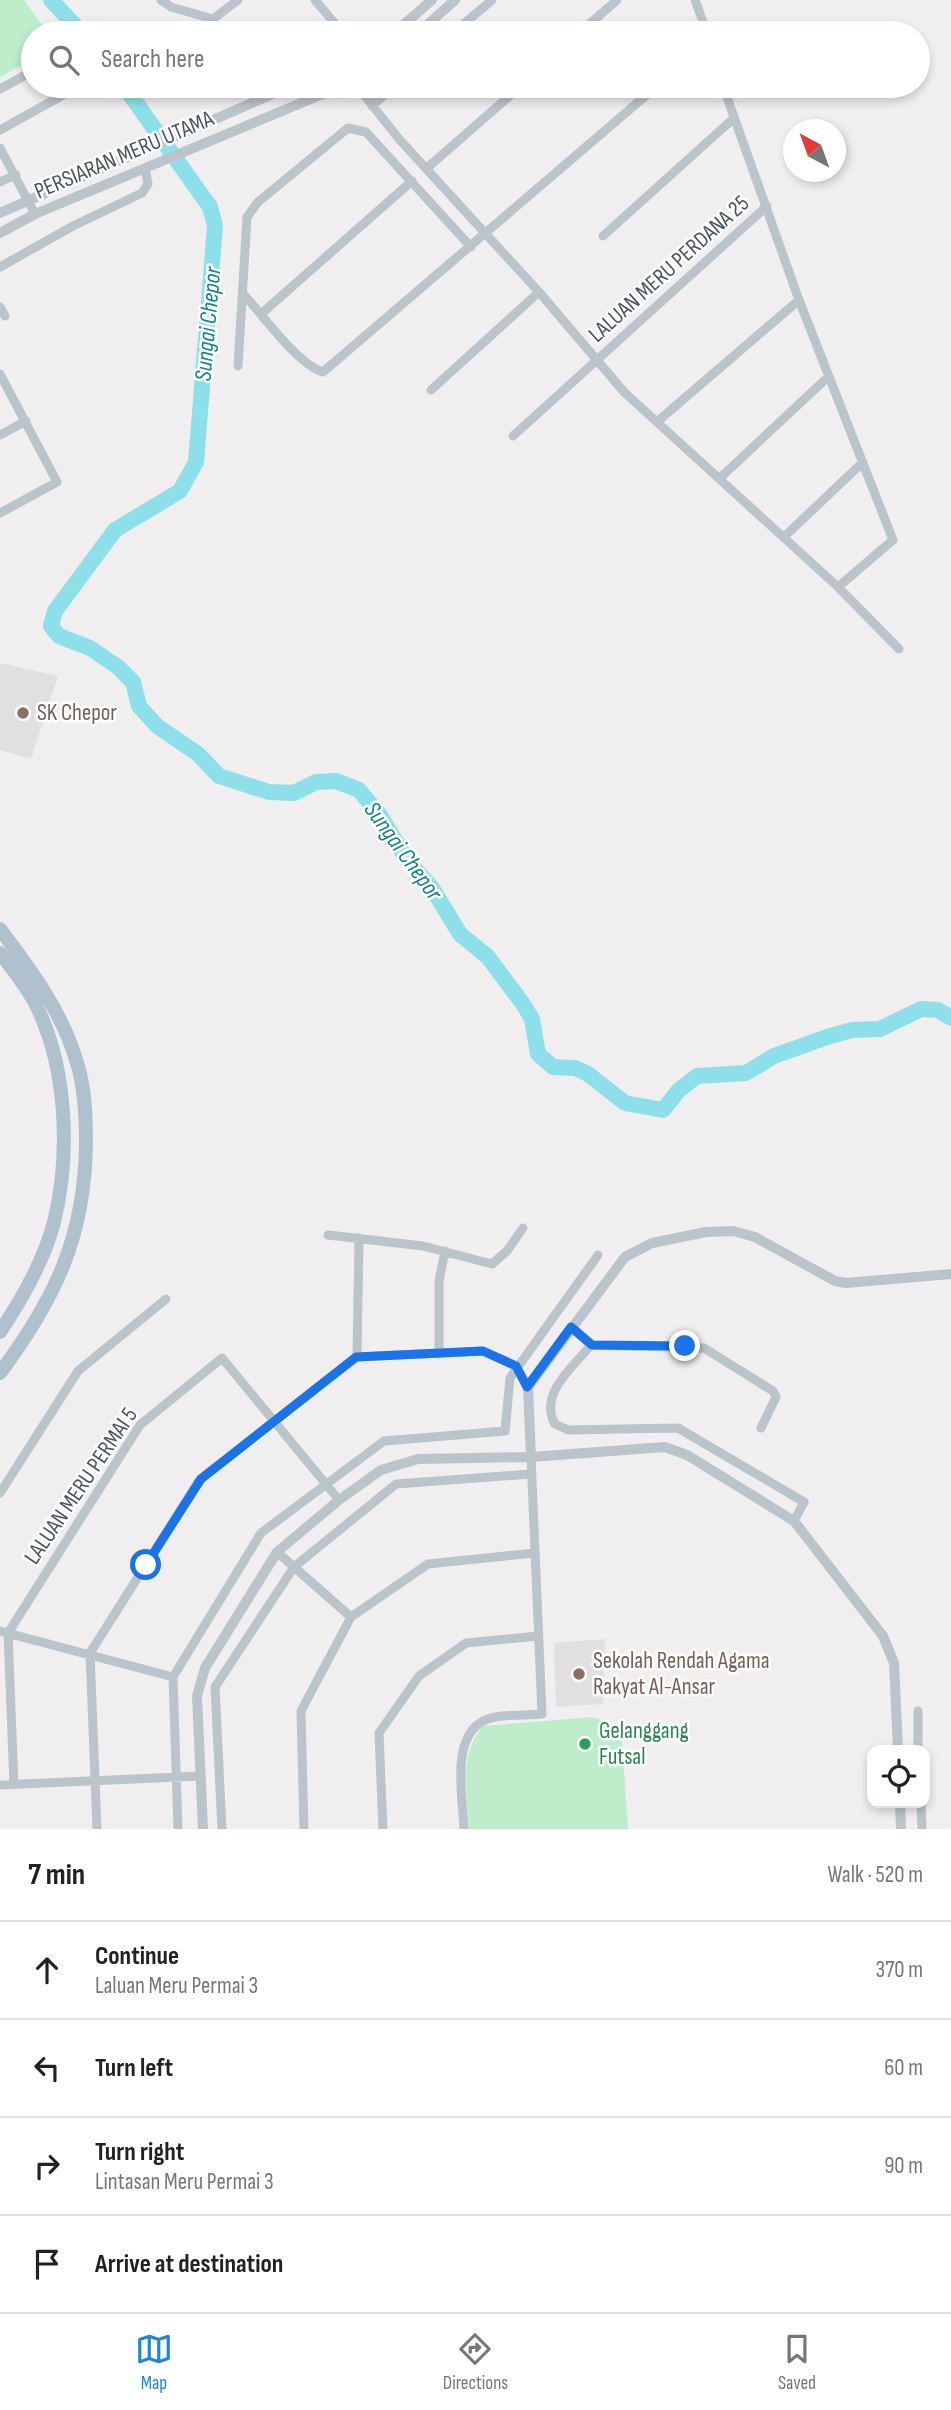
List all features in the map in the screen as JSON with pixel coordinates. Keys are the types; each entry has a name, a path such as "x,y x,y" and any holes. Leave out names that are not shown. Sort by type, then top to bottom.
{"main road":[{"path":"0,929 46,993 64,1028 78,1063 86,1131 82,1197 67,1259 42,1313 0,1373"},
{"path":"0,953 34,1002 46,1031 62,1112 59,1198 54,1223 35,1271 0,1332"},
{"path":"0,1317 35,1271"}],"street":[{"path":"161,0 171,7 213,19 238,0"},
{"path":"315,0 333,21"},
{"path":"408,21 432,0"},
{"path":"431,21 455,0"},
{"path":"467,21 492,0"},
{"path":"593,21 617,0"},
{"path":"695,0 703,21"},
{"path":"0,89 21,78"},
{"path":"0,130 57,98"},
{"name":"PERSIARAN MERU UTAMA","path":"0,213 145,147 263,98"},
{"name":"PERSIARAN MERU UTAMA","path":"0,233 35,214 314,98"},
{"path":"366,98 485,235 540,292 624,391 838,587 900,649"},
{"path":"372,106 381,98"},
{"path":"427,168 507,98"},
{"path":"244,295 315,369 323,372 643,98"},
{"path":"727,98 799,300 893,540 838,587"},
{"path":"603,236 734,118"},
{"path":"238,366 247,217 258,202 348,128 366,132 471,247"},
{"path":"0,148 29,198 35,214"},
{"path":"0,267 73,226 142,193 148,184 149,167"},
{"path":"0,182 16,175"},
{"path":"261,314 412,181"},
{"name":"LALUAN MERU PERDANA 25","path":"513,436 767,206"},
{"path":"431,390 540,292"},
{"path":"658,421 799,300"},
{"path":"0,374 57,481 51,487 0,513"},
{"path":"720,478 829,376"},
{"path":"0,435 26,421"},
{"path":"784,537 863,463"},
{"path":"328,1235 445,1251 492,1264 507,1251 523,1228"},
{"path":"527,1387 630,1253 652,1243 706,1232 733,1231 755,1237 835,1281 846,1283 951,1274"},
{"path":"356,1357 359,1238"},
{"path":"439,1354 439,1281 445,1251"},
{"path":"178,1829 173,1677 261,1533 324,1483 384,1441 505,1431 507,1384 516,1366 598,1255"},
{"path":"0,1493 78,1371 166,1299"},
{"path":"571,1327 592,1345 705,1348 773,1391 776,1397 761,1428"},
{"path":"592,1345 552,1395 549,1406 555,1424 568,1430 678,1428 804,1502 794,1521"},
{"path":"97,1829 90,1653 201,1479 356,1357 483,1351 516,1366 527,1387 542,1714 485,1720 472,1732 463,1754 464,1829"},
{"name":"LALUAN MERU PERMAI 5","path":"4,1632 140,1425 222,1358 273,1421"},
{"path":"273,1421 339,1500"},
{"path":"203,1829 198,1682 277,1552 339,1500 381,1470 399,1462 675,1449 794,1521 891,1648 898,1745"},
{"path":"222,1829 215,1688 293,1567 396,1485 531,1474"},
{"path":"277,1552 351,1617"},
{"path":"304,1829 301,1711 351,1617 428,1564 534,1553"},
{"path":"14,1784 4,1632 173,1677"},
{"path":"383,1829 379,1733 419,1676 466,1643 538,1636"},
{"path":"918,1711 918,1745"},
{"path":"0,1785 200,1776"},
{"path":"900,1808 901,1829"},
{"path":"921,1808 922,1829"}],"shaded area":[{"name":"SK Chepor","path":"0,663 58,676 31,759 0,750"},
{"name":"Sekolah Rendah Agama Rakyat Al-Ansar","path":"605,1639 603,1704 556,1707 554,1643"}],"green space":[{"path":"0,0 24,0 39,21 21,21 21,66 0,77"},
{"path":"592,1717 606,1721 622,1739 628,1829 469,1829 467,1762 475,1738 483,1726"}],"waterway":[{"name":"Sungai Chepor","path":"51,0 71,21"},
{"name":"Sungai Chepor","path":"133,98 210,207 215,226 196,462 180,491 115,530 55,611 51,626 59,636 90,648 118,667 133,682 139,706 157,726 198,754 219,776 269,792 294,793 316,782 336,781 359,790 379,814 407,860 432,888 460,934 488,957 523,1004 532,1019 538,1054 553,1067 575,1068 588,1074 625,1103 663,1110 679,1090 697,1076 746,1073 774,1056 852,1030 880,1029 921,1009 938,1010 951,1018"}],"place":[{"name":"SK Chepor","path":"23,713"},
{"name":"Sekolah Rendah Agama Rakyat Al-Ansar","path":"579,1674"},
{"name":"Gelanggang Futsal","path":"585,1744"}],"route":[{"path":"146,1565 201,1479 356,1357 483,1351 516,1366 527,1387 571,1327 592,1345 685,1346"}]}
